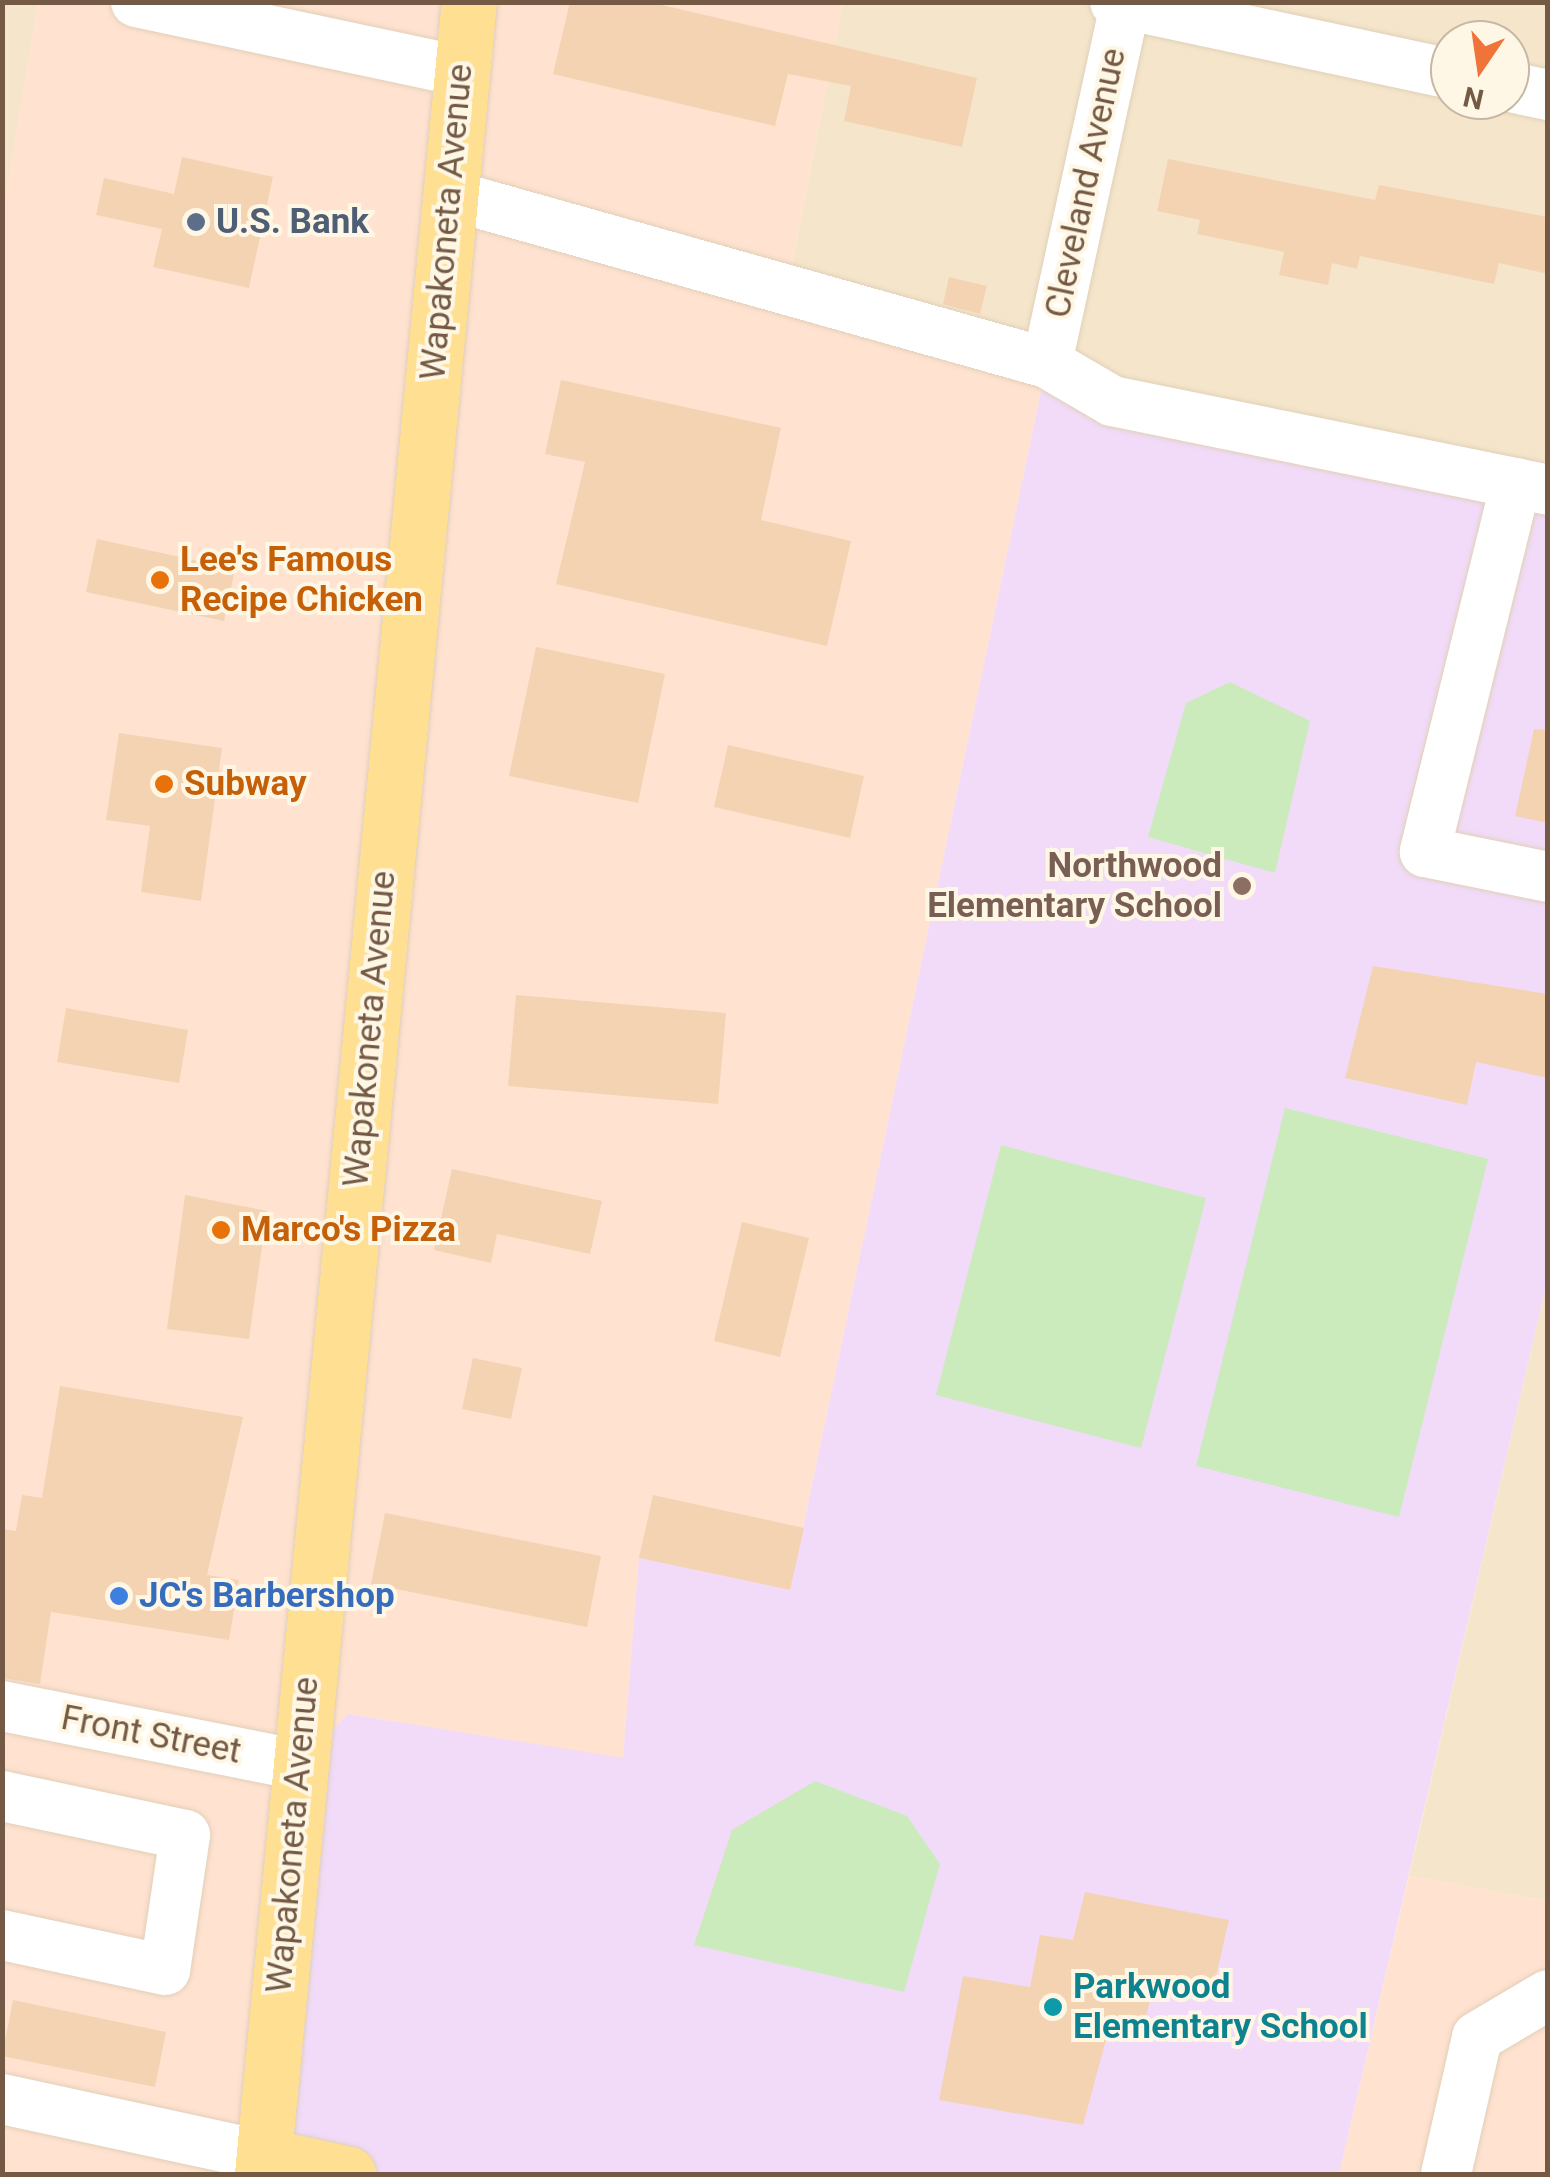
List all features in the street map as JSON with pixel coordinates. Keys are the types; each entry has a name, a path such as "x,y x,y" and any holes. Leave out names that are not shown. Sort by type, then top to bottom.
{"main road":[{"name":"Wapakoneta Avenue","path":"263,2165 469,2"},
{"path":"263,2165 348,2174"}],"street":[{"path":"136,2 461,71"},
{"path":"1122,3 1430,70"},
{"name":"Cleveland Avenue","path":"1046,363 1122,3"},
{"path":"450,195 1046,363 1112,402 1532,487 1426,852 1548,877"},
{"name":"Front Street","path":"2,1706 299,1764"},
{"path":"2,1796 185,1835 165,1970 2,1935"},
{"path":"1446,2174 1477,2037 1548,1994"},
{"path":"2,2099 263,2165"}],"shaded area":[{"path":"3,3 38,3 3,217"},
{"path":"38,3 843,3 786,293 1047,363 790,1590 639,1558 623,1759 348,1714 348,2174 3,2174 2,217"},
{"path":"843,3 1547,3 1547,490 786,294"},
{"name":"Northwood Elementary School","path":"1047,363 1547,490 1547,1282 1339,2174 348,2174 265,2156 299,1765 348,1714 623,1758 639,1558 790,1590"},
{"path":"1547,1282 1547,1901 1409,1876"},
{"path":"1409,1876 1547,1901 1547,2174 1339,2174"}],"green space":[{"path":"1230,682 1310,721 1275,873 1148,837 1186,703"},
{"path":"1285,1108 1488,1159 1399,1517 1196,1466"},
{"path":"1001,1145 1206,1198 1141,1448 936,1395"},
{"path":"815,1781 907,1816 940,1864 904,1992 694,1945 732,1830"}],"building":[{"path":"570,2 649,2 977,78 962,147 844,121 851,86 788,74 775,126 553,74"},
{"name":"U.S. Bank","path":"182,157 273,177 249,288 153,267 162,229 96,215 104,178 174,194"},
{"path":"1168,159 1375,200 1379,185 1548,217 1548,274 1499,263 1494,284 1360,256 1357,269 1332,263 1328,285 1279,275 1284,252 1197,234 1200,220 1157,211"},
{"path":"949,277 987,286 980,314 943,304"},
{"path":"561,380 781,428 761,520 851,541 827,646 556,584 585,462 545,454"},
{"name":"Lee's Famous Recipe Chicken","path":"97,539 235,569 224,621 86,592"},
{"path":"536,647 665,674 638,803 509,776"},
{"path":"1534,729 1548,730 1548,823 1515,816"},
{"name":"Subway","path":"119,733 222,748 201,901 141,892 150,826 106,820"},
{"path":"728,745 864,776 850,838 714,807"},
{"path":"1373,966 1548,994 1548,1078 1476,1062 1467,1105 1345,1078"},
{"path":"516,995 726,1013 718,1104 508,1086"},
{"path":"66,1008 188,1030 179,1083 57,1062"},
{"path":"452,1169 602,1201 590,1254 497,1234 491,1263 434,1250"},
{"path":"185,1195 267,1211 249,1339 167,1329"},
{"path":"742,1222 809,1238 780,1357 714,1341"},
{"path":"473,1358 522,1368 511,1419 462,1409"},
{"path":"60,1386 243,1417 207,1575 239,1580 229,1640 51,1612 40,1684 2,1678 2,1529 16,1531 22,1495 42,1498"},
{"path":"653,1495 804,1528 790,1590 639,1558"},
{"path":"385,1513 601,1556 587,1627 371,1584"},
{"name":"Parkwood Elementary School","path":"1085,1892 1229,1920 1213,1989 1155,1979 1143,2030 1110,2025 1083,2125 939,2100 963,1976 1030,1987 1040,1935 1073,1940"},
{"path":"13,2000 166,2032 155,2087 2,2056"}],"place":[{"name":"U.S. Bank","path":"196,222"},
{"name":"Lee's Famous Recipe Chicken","path":"160,580"},
{"name":"Subway","path":"164,784"},
{"name":"Northwood Elementary School","path":"1242,886"},
{"name":"Marco's Pizza","path":"221,1230"},
{"name":"JC's Barbershop","path":"119,1596"},
{"name":"Parkwood Elementary School","path":"1053,2007"}]}
